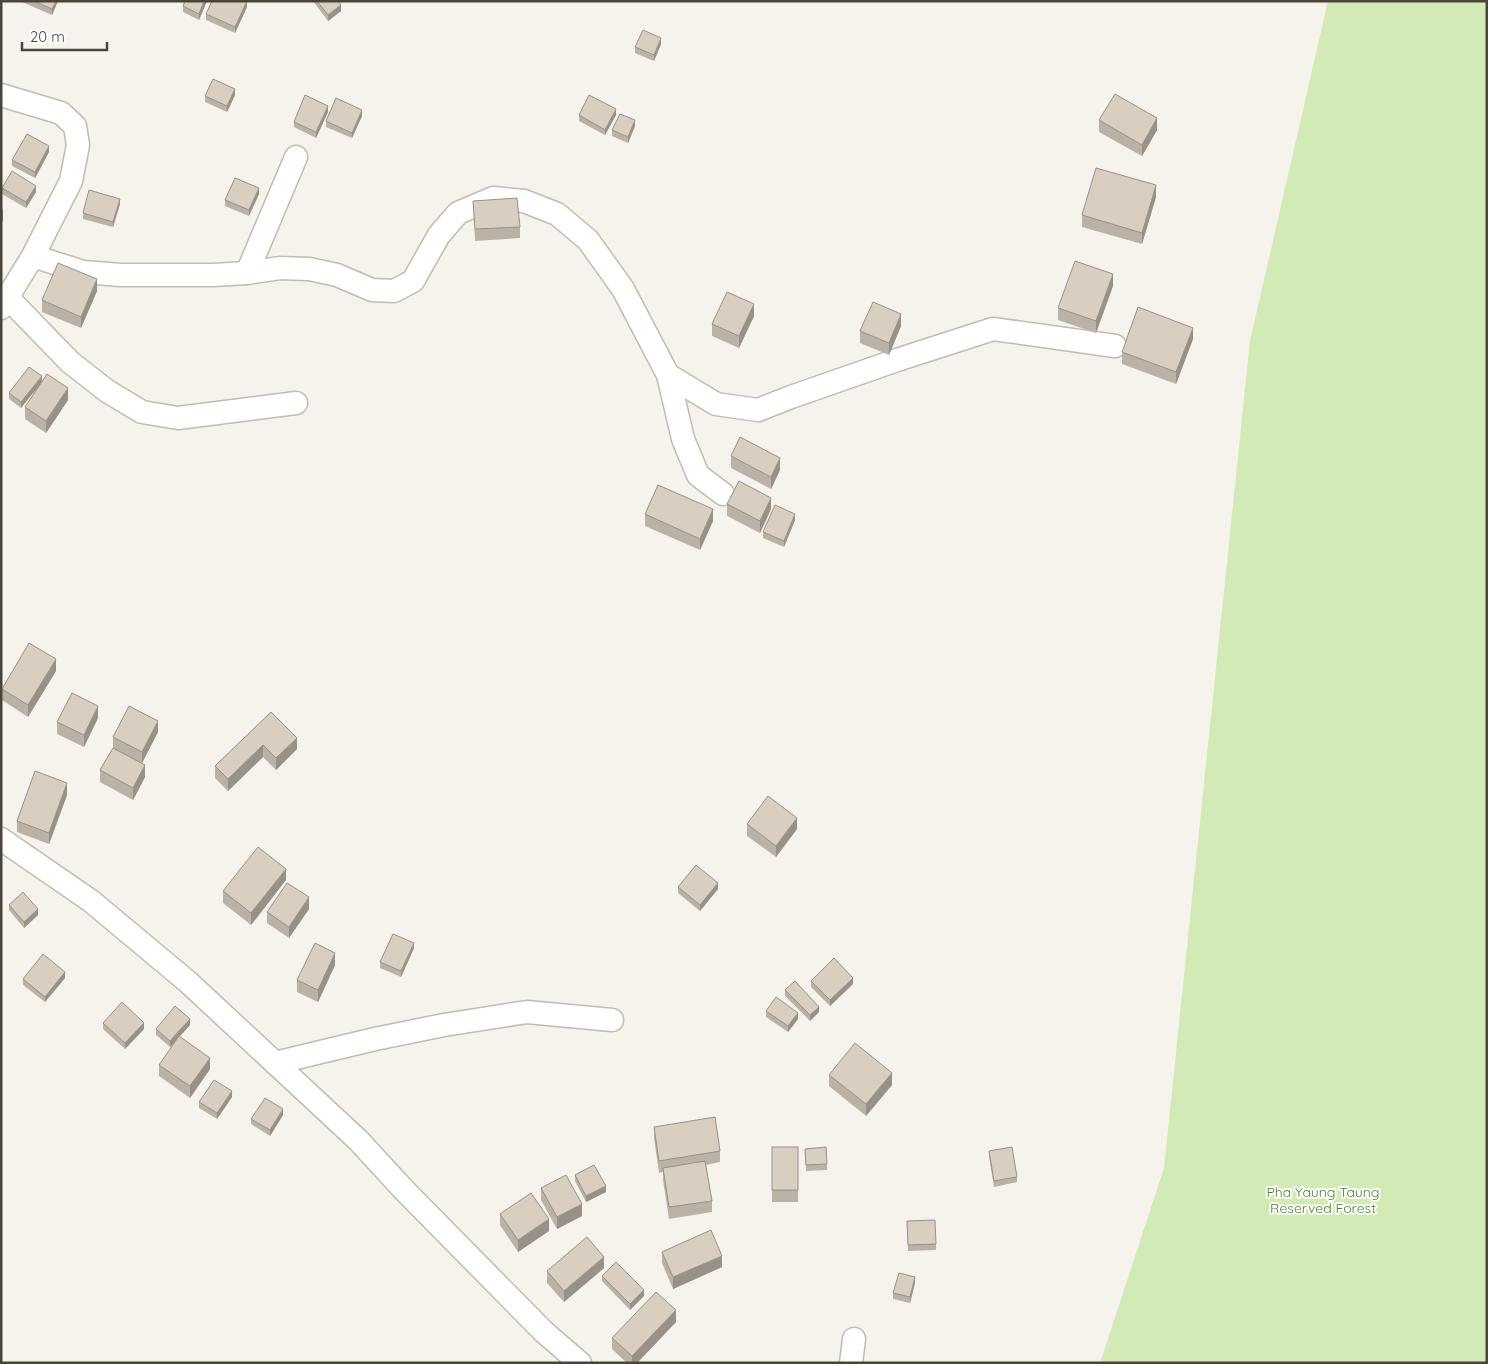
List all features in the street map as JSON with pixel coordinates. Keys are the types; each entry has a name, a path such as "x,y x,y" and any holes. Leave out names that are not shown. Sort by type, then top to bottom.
{"street":[{"path":"1,95 60,113 75,126 78,145 71,181 33,256 5,303 70,362 107,391 142,412 178,418 296,403"},
{"path":"247,273 296,157"},
{"path":"33,256 83,272 111,274 213,275 247,273 280,268 309,269 338,275 372,290 394,291 413,281 439,235 458,213 493,198 524,201 557,214 588,240 623,290 668,375 683,439 698,475 723,494"},
{"path":"668,375 716,404 758,410 891,362 993,329 1115,346"},
{"path":"1,840 92,901 188,982 358,1140 412,1198 544,1332 580,1363"},
{"path":"275,1063 426,1028 526,1012 612,1020"},
{"path":"851,1363 854,1339"}],"green space":[{"name":"Pha Yaung Taung Reserved Forest","path":"1328,1 1487,1 1487,1363 1100,1363 1164,1168 1250,341"}],"building":[{"path":"34,1 56,1 52,9"},
{"path":"185,1 204,1 199,14 183,6"},
{"path":"212,1 247,1 235,27 206,14"},
{"path":"317,1 338,1 341,5 328,15"},
{"path":"643,30 661,38 654,55 635,47"},
{"path":"213,79 235,89 227,106 205,96"},
{"path":"1115,94 1157,118 1142,145 1099,120"},
{"path":"305,95 328,106 316,132 294,122"},
{"path":"589,95 616,109 605,130 579,115"},
{"path":"336,98 362,110 352,133 326,121"},
{"path":"620,114 635,120 628,137 612,130"},
{"path":"27,134 49,146 35,172 12,160"},
{"path":"1096,168 1156,185 1142,233 1082,215"},
{"path":"12,171 36,186 26,202 2,188"},
{"path":"235,178 259,188 249,210 225,200"},
{"path":"89,190 120,199 113,222 83,213"},
{"path":"517,198 520,227 475,229 473,201"},
{"path":"1075,261 1113,274 1096,321 1058,308"},
{"path":"58,263 97,279 81,317 42,300"},
{"path":"727,292 754,304 739,336 712,324"},
{"path":"873,302 901,314 889,343 860,331"},
{"path":"1138,307 1193,328 1176,372 1122,352"},
{"path":"29,367 42,376 21,402 9,393"},
{"path":"47,374 68,388 46,421 25,407"},
{"path":"740,437 780,458 771,477 731,456"},
{"path":"739,481 771,498 760,521 727,504"},
{"path":"658,485 713,509 700,539 645,514"},
{"path":"775,505 795,514 784,541 763,532"},
{"path":"29,643 56,659 28,705 2,689"},
{"path":"72,693 98,706 84,735 57,722"},
{"path":"129,706 158,721 142,752 113,737"},
{"path":"271,712 297,738 276,758 263,745 228,779 215,766"},
{"path":"113,748 145,765 133,788 100,770"},
{"path":"35,771 67,783 49,833 17,821"},
{"path":"768,796 797,818 776,846 747,824"},
{"path":"258,847 286,869 251,913 223,891"},
{"path":"696,865 718,883 700,905 678,887"},
{"path":"287,883 309,897 289,927 267,912"},
{"path":"23,892 38,909 24,922 9,905"},
{"path":"393,934 414,943 401,971 380,962"},
{"path":"315,943 335,953 318,990 297,980"},
{"path":"43,954 65,972 45,997 23,979"},
{"path":"834,958 853,978 830,1000 811,981"},
{"path":"795,981 819,1007 810,1015 785,990"},
{"path":"776,997 798,1013 788,1026 766,1011"},
{"path":"122,1002 144,1023 125,1043 103,1023"},
{"path":"175,1006 190,1019 170,1041 156,1029"},
{"path":"179,1036 210,1058 190,1086 159,1065"},
{"path":"855,1043 892,1073 866,1104 829,1075"},
{"path":"214,1080 232,1091 217,1113 199,1102"},
{"path":"265,1098 283,1109 270,1130 251,1119"},
{"path":"715,1117 720,1151 659,1161 654,1127"},
{"path":"772,1147 798,1147 798,1190 772,1190"},
{"path":"826,1147 827,1164 806,1165 805,1149"},
{"path":"1012,1147 1017,1177 994,1181 989,1151"},
{"path":"705,1161 712,1201 669,1207 663,1168"},
{"path":"594,1165 606,1186 586,1196 575,1175"},
{"path":"566,1175 582,1204 557,1217 541,1188"},
{"path":"531,1193 549,1219 518,1240 500,1214"},
{"path":"935,1220 936,1244 908,1245 907,1221"},
{"path":"711,1230 722,1256 673,1277 662,1252"},
{"path":"587,1237 604,1257 564,1291 547,1271"},
{"path":"616,1262 644,1290 630,1304 602,1276"},
{"path":"899,1273 915,1277 910,1297 893,1293"},
{"path":"656,1292 676,1310 632,1356 612,1338"}]}
